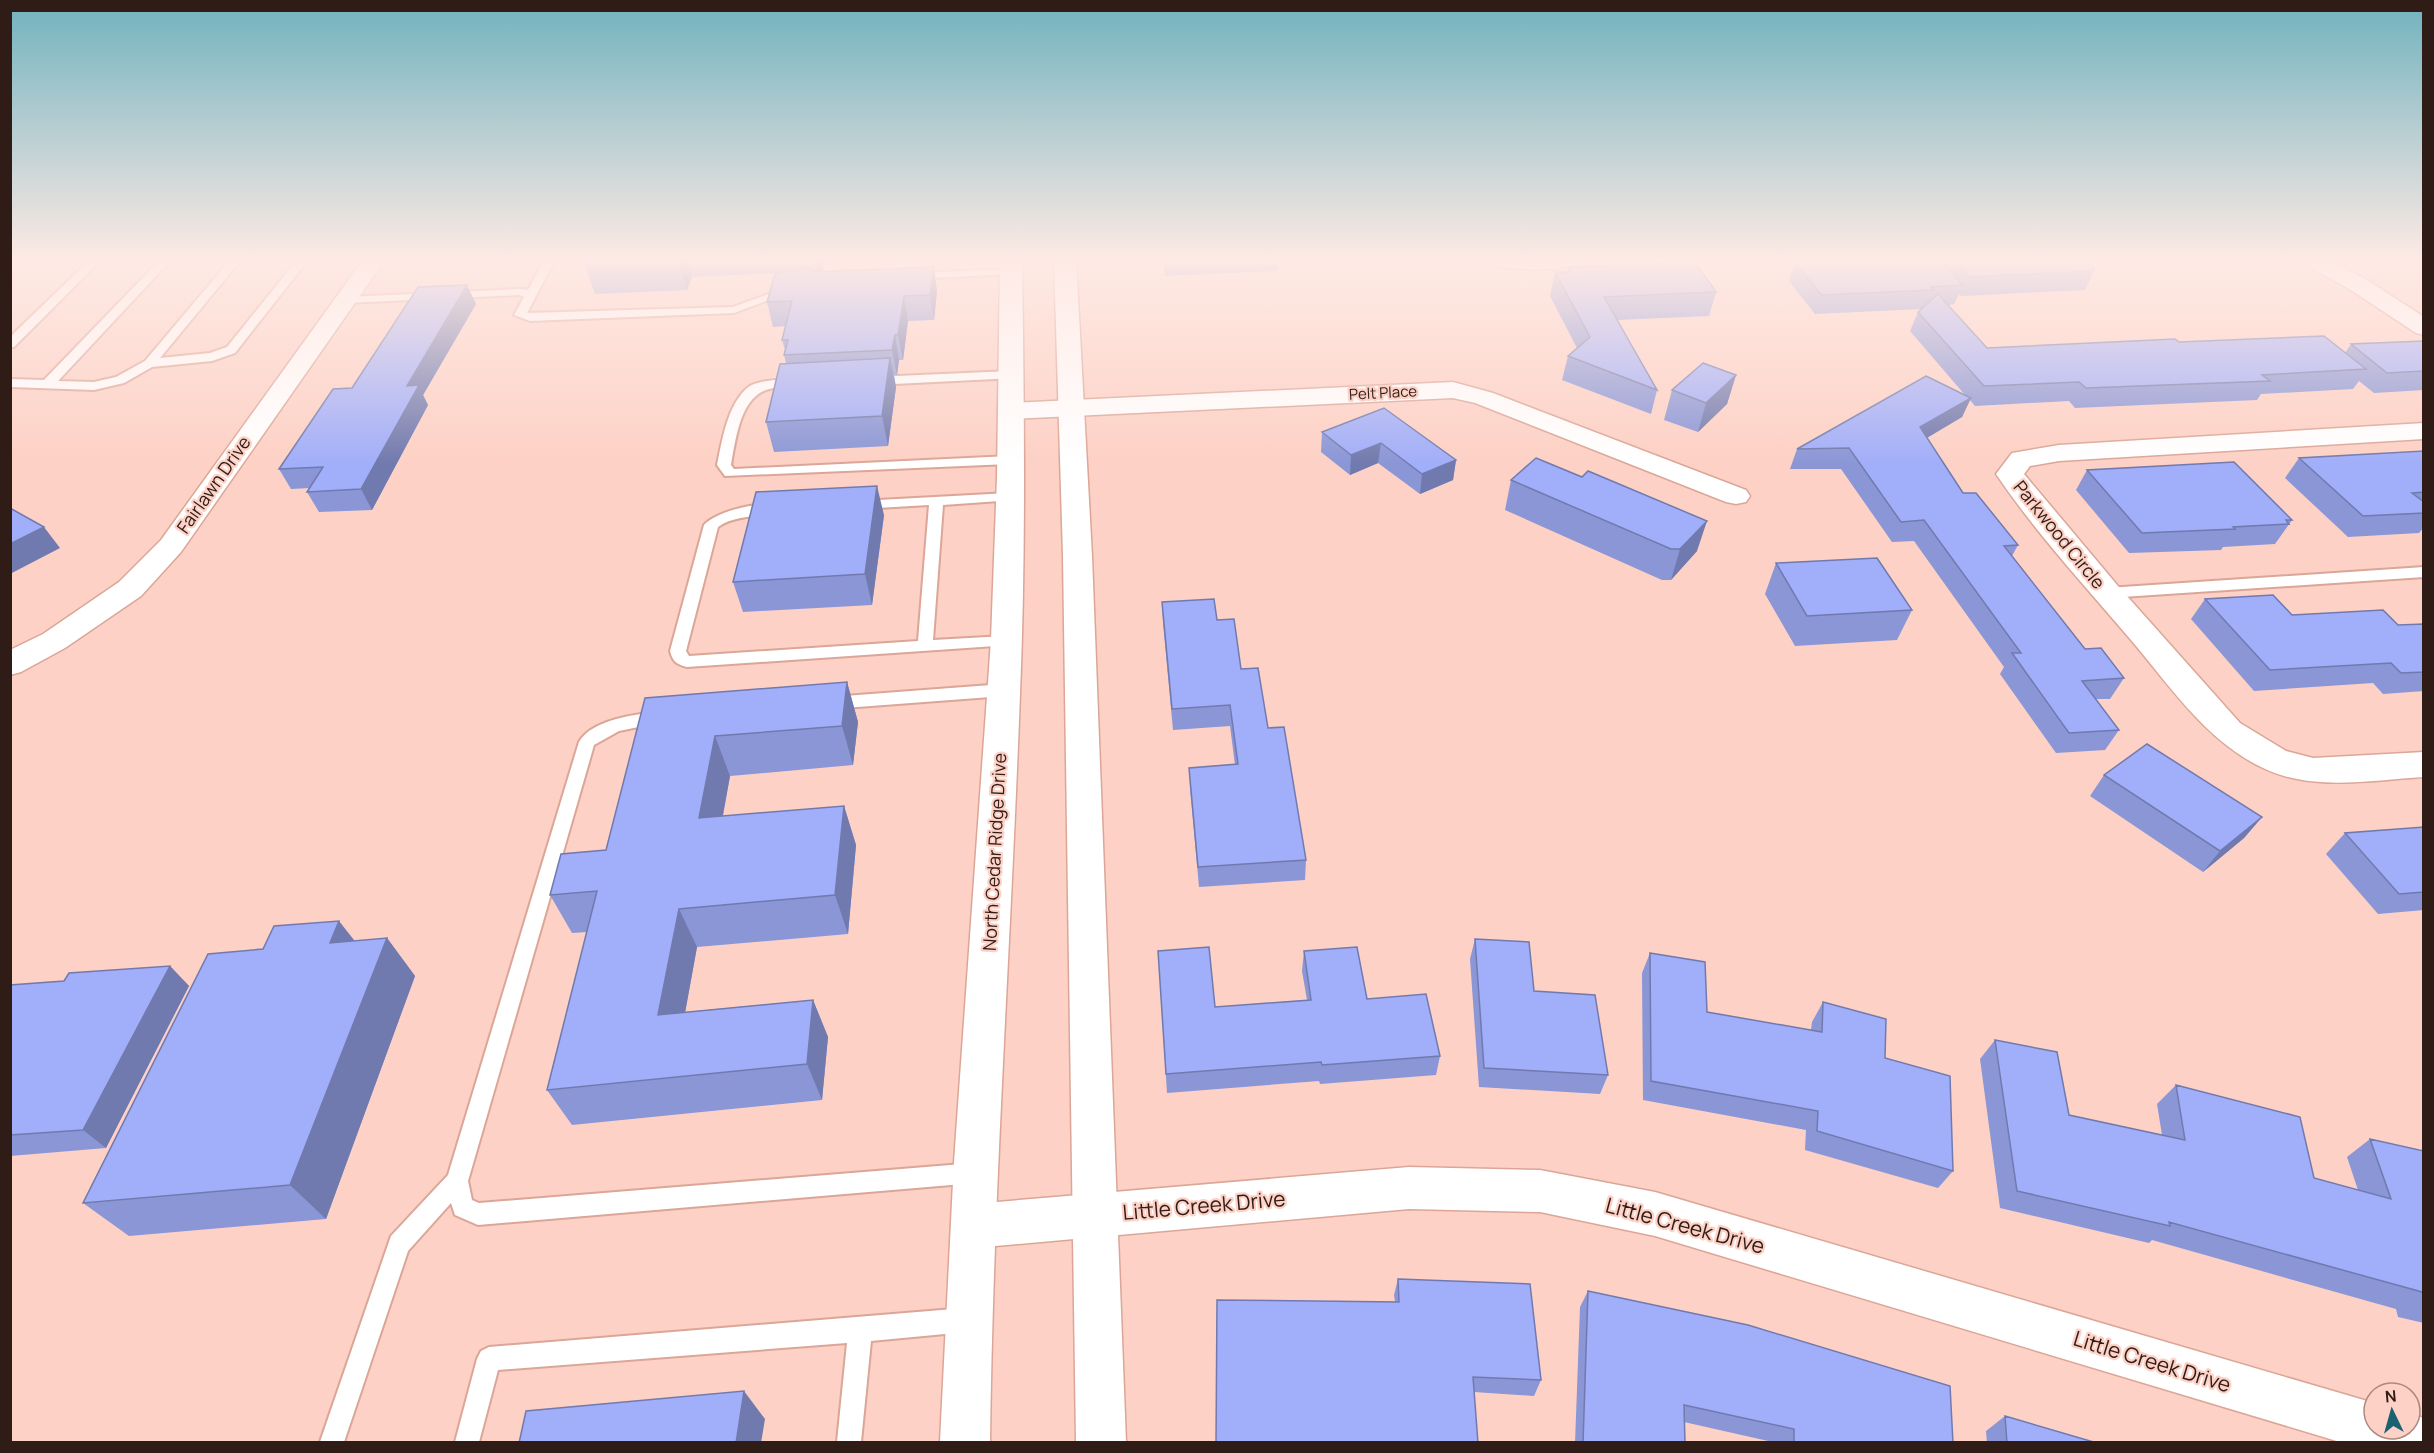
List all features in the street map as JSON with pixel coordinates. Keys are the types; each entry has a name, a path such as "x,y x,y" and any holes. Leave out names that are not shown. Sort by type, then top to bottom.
{"street":[{"name":"Fairlawn Drive","path":"10,664 54,641 130,589 171,546 326,328"},
{"name":"North Cedar Ridge Drive","path":"964,1443 967,1320 1004,690 1011,328"},
{"path":"1069,328 1073,408 1093,1215 1101,1443"},
{"name":"Pelt Place","path":"1011,411 1454,390 1484,398 1736,496"},
{"name":"Parkwood Circle","path":"2424,431 2059,453 2021,459 2010,474 2023,493 2107,594 2228,731 2276,760 2313,771 2424,764"},
{"name":"Little Creek Drive","path":"974,1226 1409,1188 1540,1191 1655,1214 2362,1425"}],"lane":[{"path":"10,344 27,328"},
{"path":"47,385 101,328"},
{"path":"149,364 179,328"},
{"path":"10,383 94,386 120,380 149,364 212,357 231,350 249,328"},
{"path":"858,382 1011,375"},
{"path":"813,383 769,385 755,388 745,395 724,465 730,473 1010,460"},
{"path":"846,506 1009,497"},
{"path":"925,646 936,501"},
{"path":"789,509 732,512 711,525 678,651 681,659 687,662 1005,641"},
{"path":"2107,594 2424,572"},
{"path":"818,704 1004,690"},
{"path":"333,1443 399,1244 457,1181 586,742 603,729 619,724 678,715"},
{"path":"457,1181 463,1207 478,1214 976,1173"},
{"path":"467,1443 489,1359 967,1320"},
{"path":"849,1443 860,1330"}],"building":[{"path":"391,328 442,328 407,386 419,385 361,489 307,492 323,467 279,469 333,389 352,388"},
{"path":"785,328 899,328 892,350 784,355 788,340 782,340"},
{"path":"1585,328 1622,328 1657,390 1568,356 1590,337"},
{"path":"1932,328 1969,328 1987,348 2175,339 2179,342 2324,336 2366,369 2262,375 2270,381 2086,388 2079,382 1984,386"},
{"path":"2424,341 2424,371 2387,373 2351,344"},
{"path":"890,358 882,416 766,422 780,364"},
{"path":"1703,363 1736,375 1706,403 1672,390"},
{"path":"1926,376 1971,398 1920,427 1963,493 1976,493 2018,545 2004,546 2085,649 2101,648 2124,678 2082,681 2119,730 2069,733 2012,653 2021,653 1924,520 1901,522 1849,448 1797,449"},
{"path":"1384,408 1456,460 1422,474 1381,443 1351,455 1322,432"},
{"path":"2424,451 2424,492 2412,493 2424,502 2424,513 2363,516 2299,458"},
{"path":"1536,458 1582,477 1588,471 1707,521 1680,549 1671,549 1511,480"},
{"path":"2234,462 2292,520 2286,520 2289,524 2142,533 2087,470"},
{"path":"877,486 865,574 733,582 756,492"},
{"path":"10,508 44,527 10,544"},
{"path":"1877,558 1912,610 1807,616 1776,563"},
{"path":"2273,595 2292,615 2383,610 2398,625 2424,624 2424,672 2401,673 2391,663 2270,670 2205,599"},
{"path":"1214,599 1217,620 1234,619 1241,669 1258,668 1268,728 1284,727 1306,860 1198,867 1189,768 1238,764 1230,705 1172,709 1162,602"},
{"path":"847,682 842,726 715,736 699,818 844,806 835,895 679,909 658,1015 813,1000 807,1064 547,1090 597,891 550,895 561,854 606,850 645,698"},
{"path":"2147,744 2262,817 2220,851 2104,775"},
{"path":"2424,827 2424,892 2399,894 2345,833"},
{"path":"339,921 330,943 387,938 290,1185 83,1203 208,954 263,949 274,926"},
{"path":"1475,939 1529,942 1534,991 1595,995 1608,1075 1484,1068"},
{"path":"1209,947 1215,1007 1311,1000 1304,951 1357,947 1367,999 1426,994 1440,1056 1322,1065 1321,1062 1166,1074 1158,951"},
{"path":"1650,953 1705,962 1707,1012 1822,1032 1823,1002 1886,1019 1885,1058 1950,1076 1953,1171 1817,1131 1818,1111 1651,1081"},
{"path":"170,966 83,1130 10,1135 10,985 64,981 69,973"},
{"path":"1995,1040 2057,1052 2069,1115 2185,1140 2176,1085 2300,1117 2314,1178 2391,1199 2370,1139 2424,1151 2424,1296 2422,1292 2169,1222 2170,1226 2017,1191"},
{"path":"1398,1279 1530,1284 1541,1380 1473,1377 1478,1443 1216,1443 1217,1300 1399,1302"},
{"path":"1588,1291 1748,1325 1950,1386 1953,1443 1794,1443 1794,1429 1684,1405 1685,1443 1583,1443"},
{"path":"744,1391 736,1443 519,1443 526,1411"},
{"path":"2005,1416 2097,1443 2007,1443"}]}
